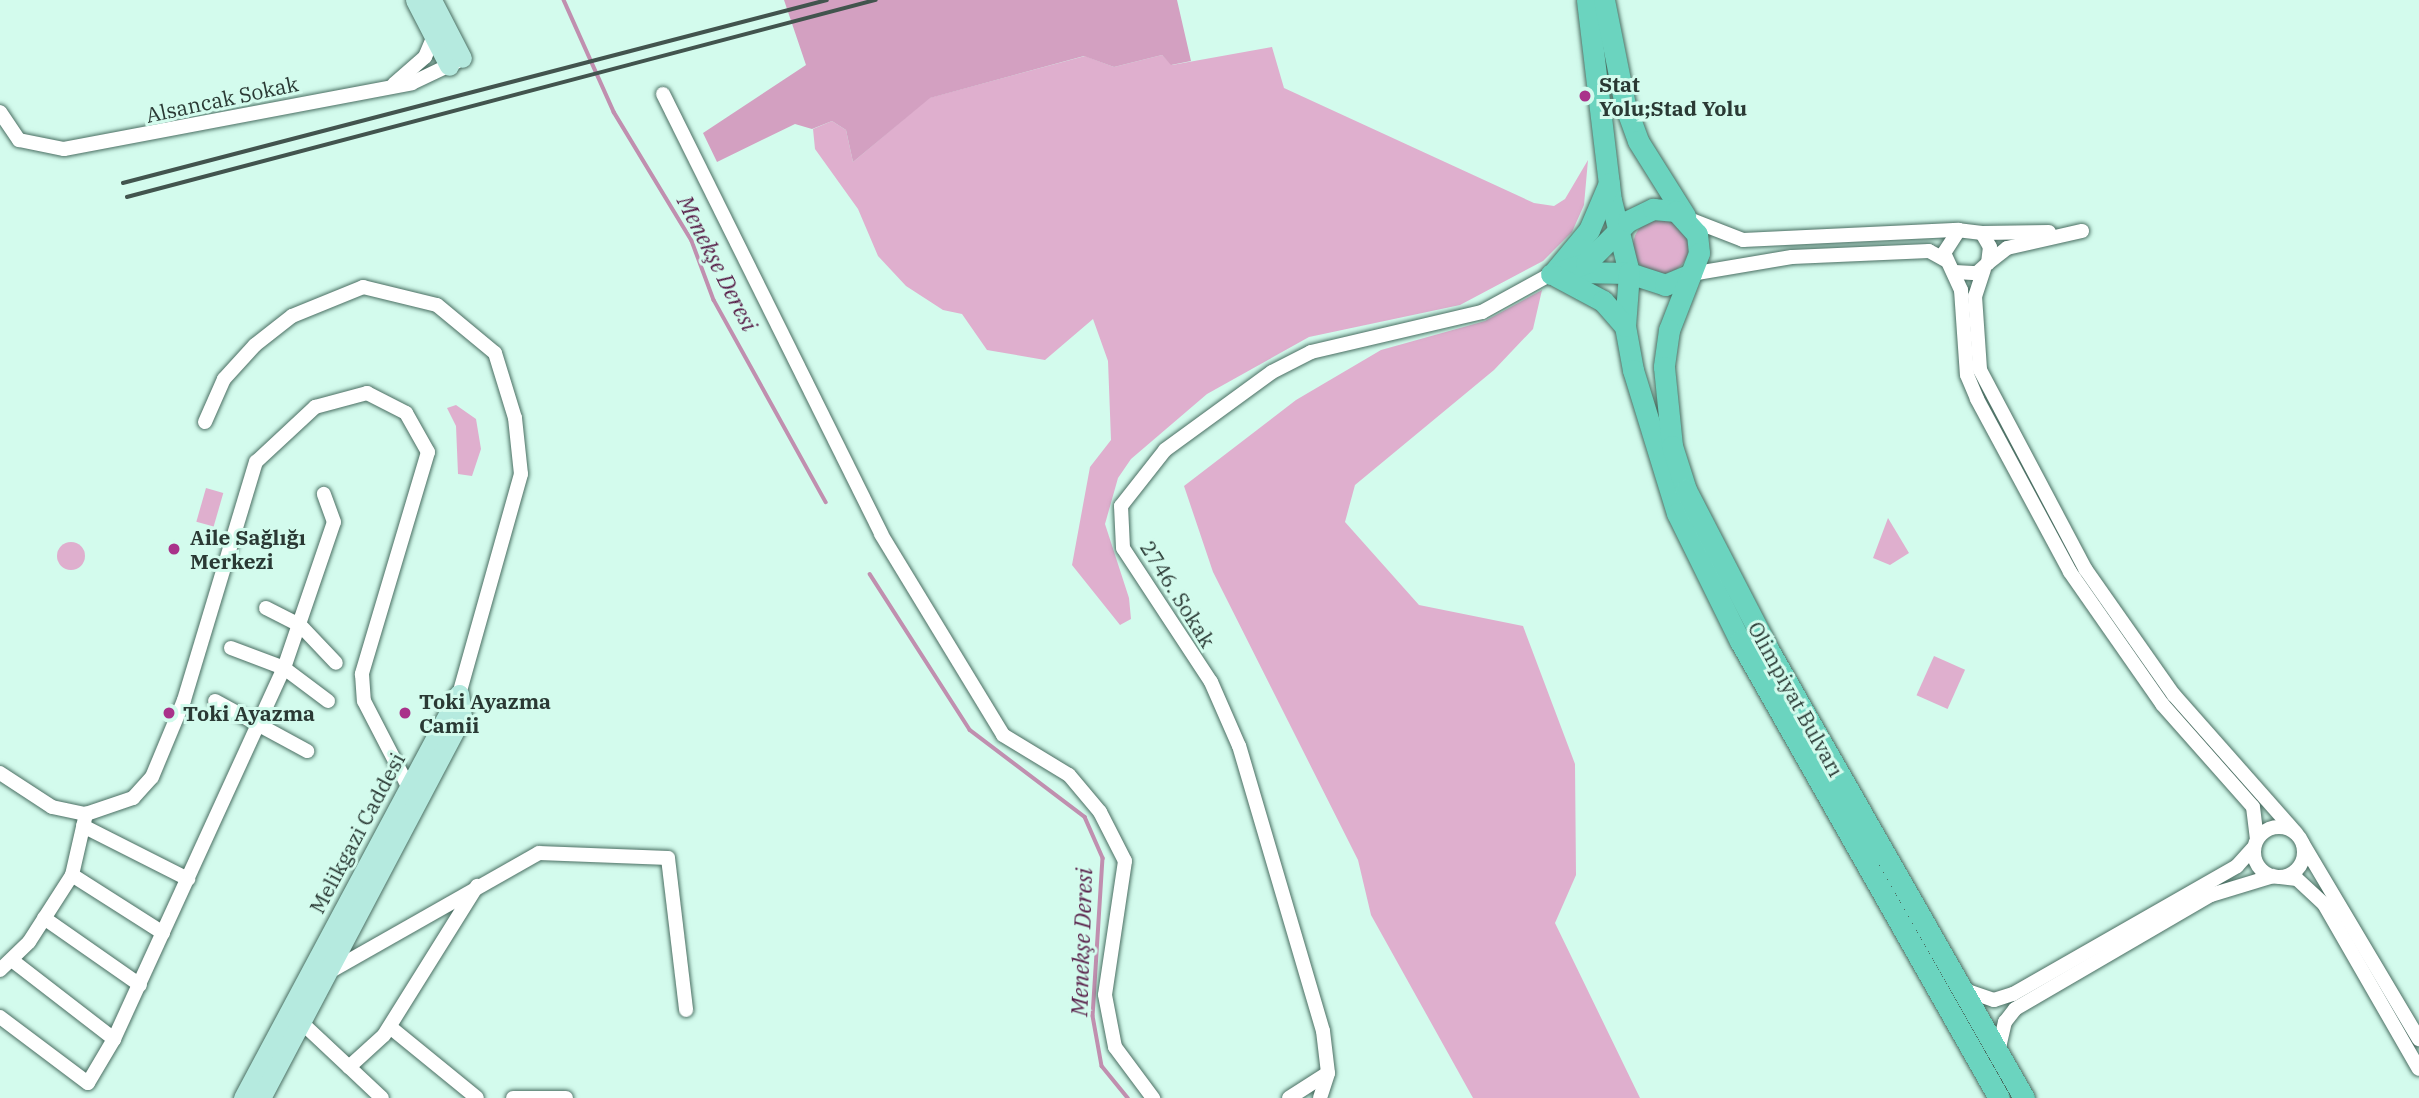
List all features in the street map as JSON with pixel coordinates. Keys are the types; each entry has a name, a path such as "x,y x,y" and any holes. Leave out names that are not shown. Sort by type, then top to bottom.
{"main road":[{"path":"1587,0 1609,183 1629,273"},
{"path":"1550,274 1629,273 1665,285 1691,274 1699,244 1638,141 1615,55 1604,0"},
{"path":"1615,55 1619,0"},
{"path":"1550,274 1580,245 1609,183"},
{"path":"1550,274 1586,263 1619,236 1628,221 1653,209 1665,207 1686,218"},
{"name":"Olimpiyat Bulvarı","path":"1629,273 1625,326 1647,425 1677,513 1740,641 1999,1098"},
{"path":"1550,274 1583,287 1625,326"},
{"name":"Olimpiyat Bulvarı","path":"1691,274 1669,330 1664,367 1672,446 1686,490 1768,649 2024,1098"}],"street":[{"path":"415,0 433,36 456,62"},
{"path":"432,0 456,62"},
{"path":"393,85 425,57 433,36"},
{"name":"Alsancak Sokak","path":"0,113 12,135 54,150 393,85 456,62"},
{"path":"663,94 881,534 1003,735 1069,775 1100,812 1125,861 1105,995 1115,1047 1153,1098"},
{"path":"1686,218 1743,240 1959,230 1982,233 2082,231 2007,248 1986,266 1970,275 1950,266 1929,251 1792,257 1691,274"},
{"path":"1959,230 1948,239 1966,375 2070,572 2162,704 2253,807 2255,843 2260,868 2276,876 2297,879 2324,904 2419,1069"},
{"path":"1982,233 1990,247 1975,296 1980,370 2086,570 2174,695 2300,839 2419,1039"},
{"name":"2746. Sokak","path":"1320,1098 1328,1073 1323,1031 1235,737 1211,682 1123,548 1121,506 1165,450 1272,372 1311,352 1482,312 1550,274"},
{"path":"205,422 224,379 255,345 292,316 363,287 437,305 495,353 515,418 521,474 459,694"},
{"path":"84,820 133,798 164,755 262,452 315,407 350,393 378,396 406,413 428,452 362,674 364,701 412,794"},
{"path":"0,1017 88,1083 114,1039 140,985 284,668 334,522 324,494"},
{"path":"266,608 300,625 335,663"},
{"path":"231,648 284,668 328,701"},
{"name":"Melikgazi Caddesi","path":"243,1098 318,973 412,794 462,717 459,694"},
{"path":"215,701 258,721 307,751"},
{"path":"0,773 51,807 84,820 188,878"},
{"path":"0,970 13,961 72,875 84,820"},
{"path":"1961,989 1994,1000 2013,994 2237,866 2255,843 2275,827 2300,839"},
{"path":"1998,1052 2005,1022 2015,1009 2211,895 2300,866 2300,839"},
{"path":"318,973 477,884 539,853 668,858 686,1010"},
{"path":"72,875 163,933"},
{"path":"349,1067 390,1027 477,884"},
{"path":"44,918 140,985"},
{"path":"13,961 114,1039"},
{"name":"Melikgazi Caddesi","path":"261,1098 301,1023 318,973"},
{"path":"301,1023 382,1098"},
{"path":"390,1027 477,1098"},
{"path":"1289,1098 1328,1073"},
{"path":"513,1098 566,1098"}],"shaded area":[{"path":"784,0 1177,0 1191,61 1171,65 1162,55 1114,67 1084,56 930,98 853,162 846,130 832,121 812,129 795,124 717,162 703,133 806,65"},
{"path":"1272,47 1284,88 1534,203 1554,206 1565,199 1588,160 1584,205 1572,232 1543,261 1460,305 1309,337 1207,394 1131,459 1118,478 1105,524 1129,598 1131,619 1120,625 1072,565 1090,467 1111,440 1108,361 1093,319 1045,360 987,350 962,314 943,310 906,286 878,256 858,209 815,149 813,129 832,121 846,130 853,162 929,98 1085,56 1114,67 1162,55 1172,65"},
{"path":"1655,218 1667,218 1677,222 1685,230 1689,246 1685,262 1677,270 1667,274 1655,274 1645,270 1637,262 1633,252 1633,240 1637,230 1645,222"},
{"path":"1542,290 1533,329 1494,370 1355,485 1345,522 1419,605 1523,626 1575,764 1576,875 1555,923 1640,1098 1473,1098 1371,915 1358,860 1213,572 1184,486 1296,400 1381,350 1485,321"},
{"path":"456,405 476,419 481,449 472,476 458,474 456,426 447,408"},
{"path":"206,488 223,493 214,527 196,522"},
{"path":"1888,518 1909,553 1890,565 1873,558"},
{"path":"71,542 81,546 85,556 81,566 71,570 61,566 57,556 61,546"},
{"path":"1934,656 1965,670 1948,709 1917,695"}],"waterway":[{"name":"Menekşe Deresi","path":"564,0 614,112 692,241 714,300 826,502"},
{"name":"Menekşe Deresi","path":"870,574 970,730 1085,817 1103,858 1093,1016 1102,1066 1128,1098"}],"railway":[{"path":"123,183 827,0"},
{"path":"127,197 875,0"}],"place":[{"name":"Stat Yolu;Stad Yolu","path":"1585,96"},
{"name":"Aile Sağlığı Merkezi","path":"174,549"},
{"name":"Toki Ayazma","path":"169,713"},
{"name":"Toki Ayazma Camii","path":"405,713"}]}
